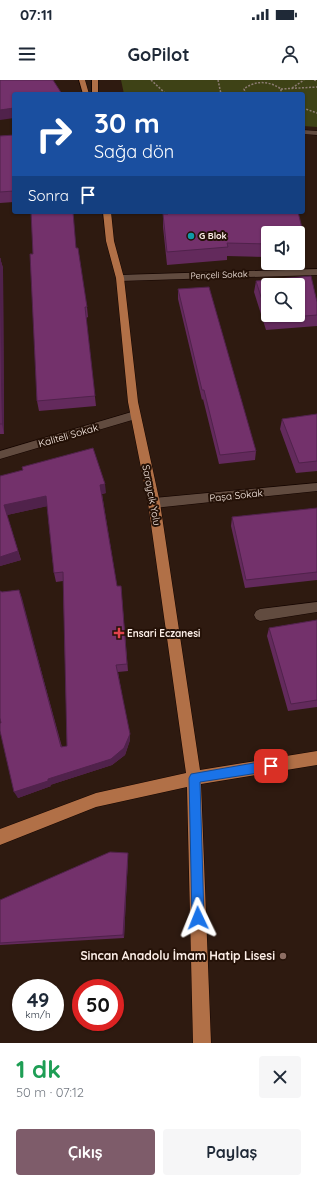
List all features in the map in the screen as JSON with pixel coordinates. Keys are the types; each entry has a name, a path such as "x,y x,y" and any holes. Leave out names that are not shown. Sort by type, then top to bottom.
{"main road":[{"path":"95,80 95,92"},
{"path":"81,81 85,92"},
{"name":"Saraycık Yolu","path":"107,214 110,241 120,278 136,415 154,503 194,778 202,1043"},
{"path":"0,837 96,800 194,778 317,758"}],"street":[{"path":"305,132 317,133"},
{"name":"Pençeli Sokak","path":"120,278 317,272"},
{"name":"Kaliteli Sokak","path":"0,455 136,415"},
{"name":"Paşa Sokak","path":"154,503 317,487"},
{"path":"260,615 317,607"}],"path":[{"path":"151,80 164,92"},
{"path":"218,80 221,92"},
{"path":"291,88 304,80"},
{"path":"245,92 244,89 246,86 263,81 274,84 281,89 317,87"},
{"path":"305,109 317,113"}],"green space":[{"path":"121,80 317,80 317,127 305,126 305,92 124,92"}],"building":[{"path":"0,80 53,80 61,92 12,92 12,108 0,110"},
{"path":"12,135 12,191 0,192 0,136"},
{"path":"31,214 73,214 76,248 78,248 87,307 85,307 95,396 37,401 30,254 33,254"},
{"path":"163,214 298,214 302,226 261,226 261,244 227,243 228,247 167,252"},
{"path":"0,258 2,424 0,424"},
{"path":"311,276 317,302 317,315 305,316 305,278 289,278"},
{"path":"256,281 261,281 261,297"},
{"path":"209,287 256,451 220,455 204,390 202,390 178,289"},
{"path":"317,414 317,461 299,463 282,419"},
{"path":"93,448 105,484 100,485 117,586 121,586 127,664 116,665 130,734 124,748 111,759 48,779 48,781 14,792 0,731 0,591 19,590 61,747 67,746 63,572 54,573 46,496 4,505 18,551 0,557 0,476 23,470 22,467"},
{"path":"317,508 317,572 246,580 232,517"},
{"path":"317,620 317,700 291,704 269,628"},
{"path":"110,852 128,853 123,935 0,943 0,900"}],"place":[{"name":"G Blok","path":"191,236"},
{"name":"Ensari Eczanesi","path":"119,633"},
{"name":"Sincan Anadolu İmam Hatip Lisesi","path":"283,956"}],"route":[{"path":"198,918 194,778 271,766"}]}
